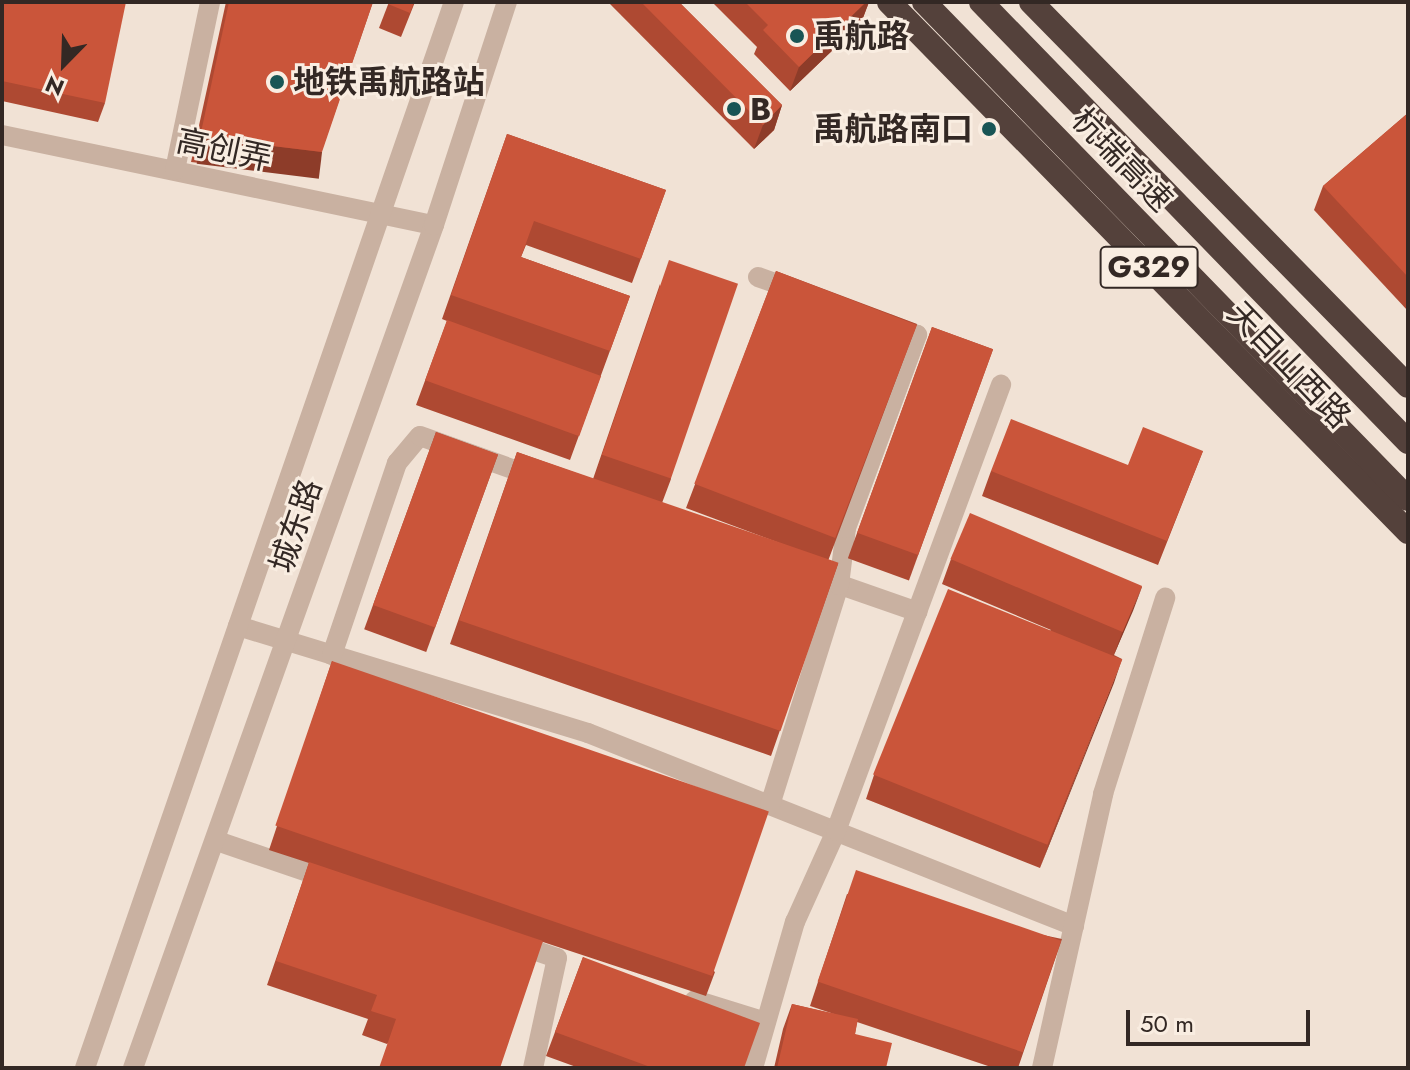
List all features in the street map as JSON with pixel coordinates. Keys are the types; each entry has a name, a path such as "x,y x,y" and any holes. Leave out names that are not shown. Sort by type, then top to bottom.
{"highway":[{"name":"天目山西路","path":"889,2 1408,532"},
{"name":"杭瑞高速","path":"924,2 1408,499"},
{"name":"杭瑞高速","path":"981,2 1408,442"},
{"name":"G329","path":"1031,2 1408,386"}],"street":[{"path":"175,170 210,2"},
{"name":"城东路","path":"85,1068 454,2"},
{"name":"城东路","path":"133,1068 217,841 434,225 507,2"},
{"name":"高创弄","path":"2,135 175,170 206,172 434,225"},
{"path":"206,172 227,155"},
{"path":"758,277 816,298"},
{"path":"770,805 839,585 846,528 917,335 873,319"},
{"path":"753,1068 795,922 836,831 1001,385"},
{"path":"332,655 397,463 420,436 555,484"},
{"path":"795,569 918,612"},
{"path":"1042,1068 1103,794 1165,598"},
{"path":"238,626 588,733 1074,926"},
{"path":"217,841 350,886"},
{"path":"498,937 565,960 533,1068"},
{"path":"677,995 766,1022"}],"building":[{"path":"2,2 126,2 105,103 2,81"},
{"name":"地铁禹航路站","path":"229,2 373,2 322,152 200,137"},
{"path":"389,2 414,2 410,13"},
{"path":"641,2 679,2 782,105 763,125"},
{"path":"745,2 866,2 799,67 763,30 768,25"},
{"path":"1408,113 1408,277 1323,186"},
{"path":"507,134 666,190 641,259 534,221 521,257 630,296 610,351 451,295"},
{"path":"669,260 738,284 671,479 602,455"},
{"path":"776,271 917,325 835,538 694,484"},
{"path":"447,320 601,376 579,436 425,380"},
{"path":"932,327 993,349 918,555 857,533"},
{"path":"1011,419 1128,465 1143,427 1203,451 1167,541 991,471"},
{"path":"436,432 498,455 435,627 373,605"},
{"path":"517,452 838,563 781,731 459,620"},
{"path":"970,513 1142,586 1123,632 950,559"},
{"path":"948,589 1122,659 1047,845 873,774"},
{"path":"332,661 769,811 712,976 275,826"},
{"path":"309,862 543,941 500,1068 379,1068 396,1019 371,1011 377,995 276,961"},
{"path":"856,870 1061,941 1023,1052 818,982"},
{"path":"583,957 760,1023 744,1068 653,1068 555,1032"},
{"path":"792,1004 858,1019 855,1034 892,1043 886,1068 777,1068"}],"place":[{"name":"禹航路","path":"797,36"},
{"name":"地铁禹航路站","path":"277,82"},
{"name":"B","path":"734,109"},
{"name":"禹航路南口","path":"989,129"}]}
